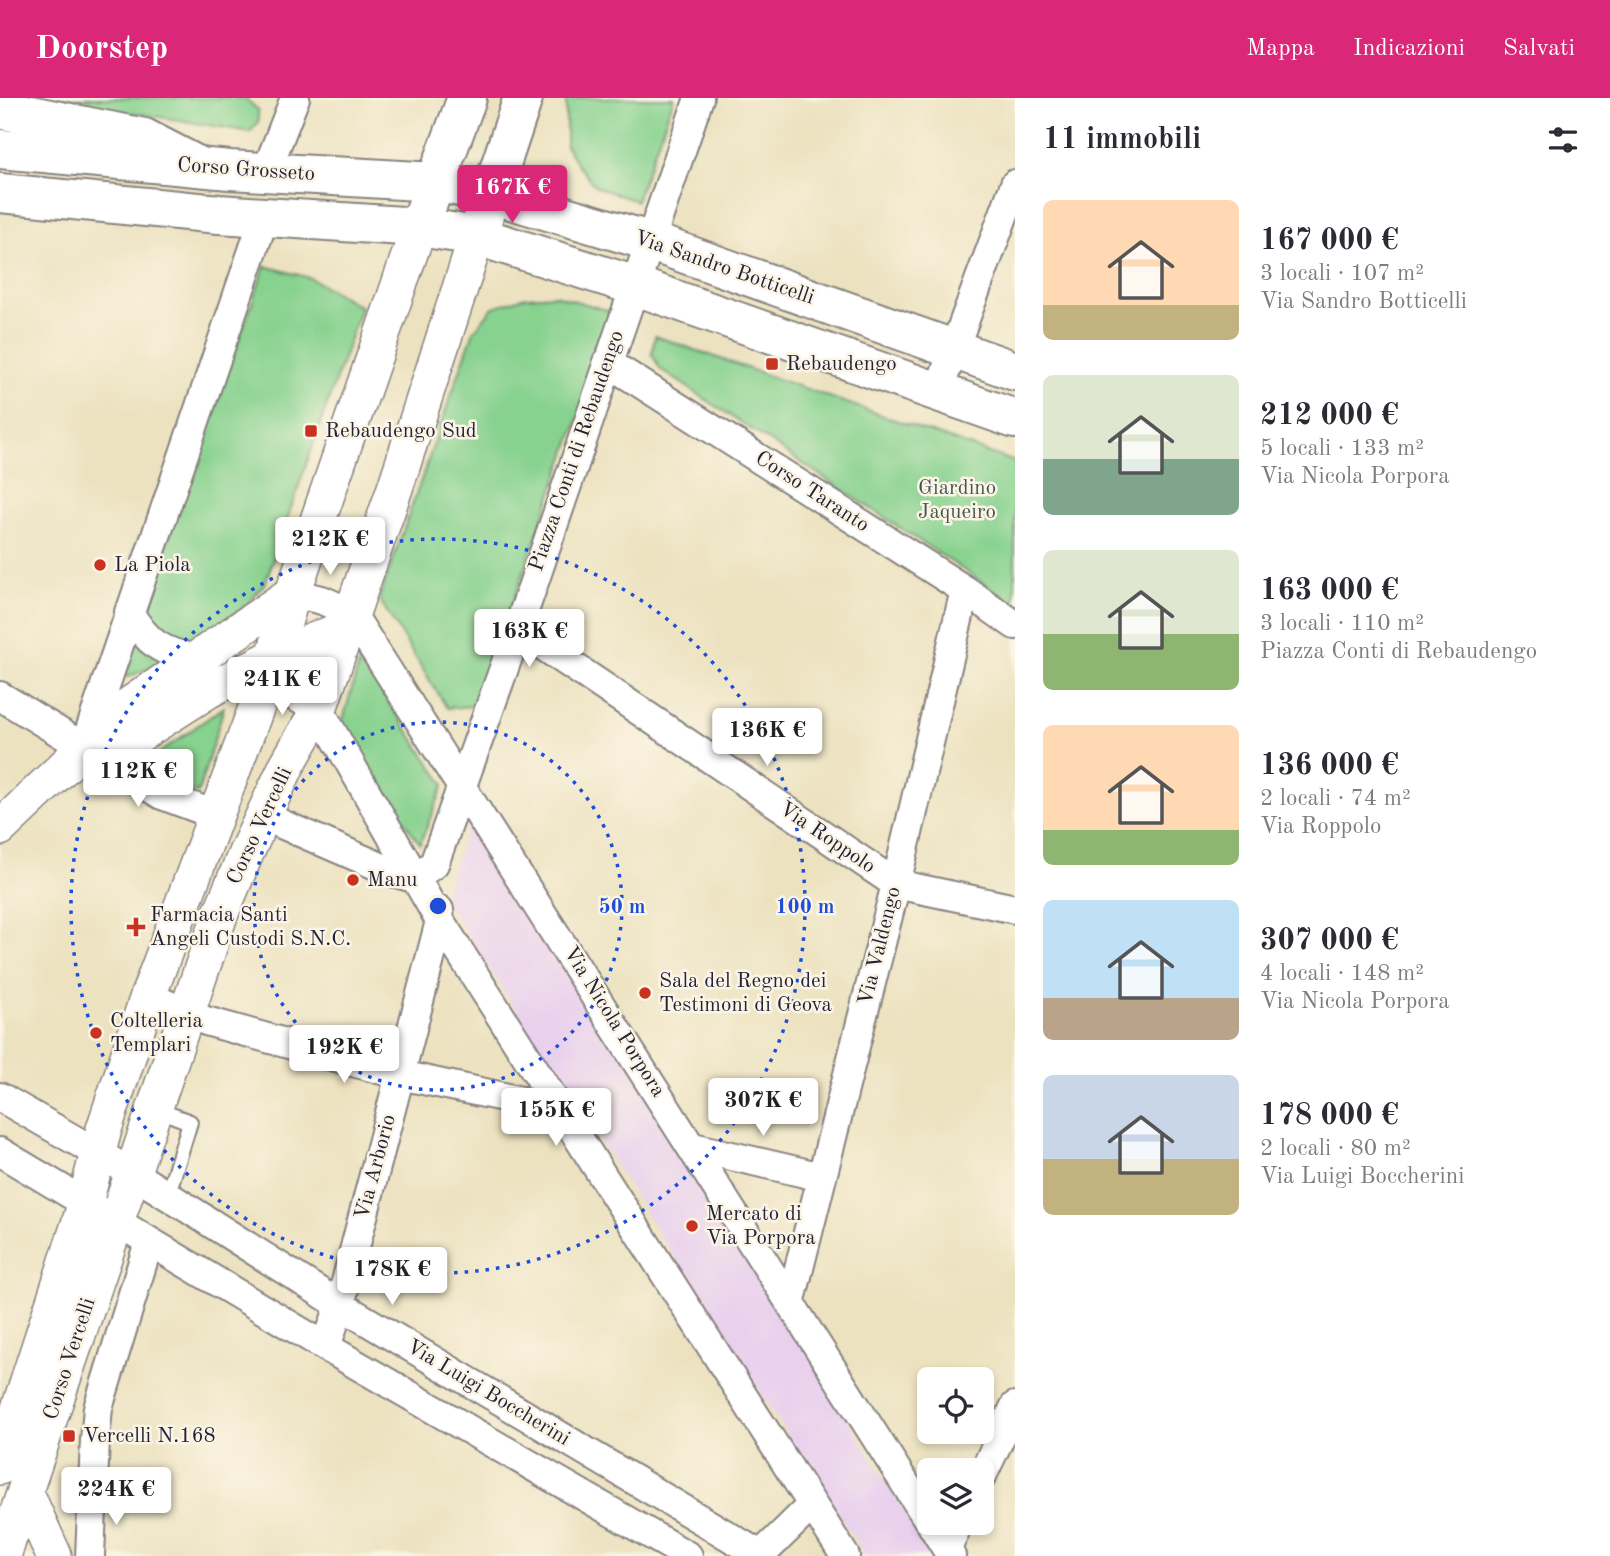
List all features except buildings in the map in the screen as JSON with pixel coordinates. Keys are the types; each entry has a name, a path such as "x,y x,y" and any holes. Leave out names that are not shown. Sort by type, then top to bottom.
{"main road":[{"name":"Corso Vercelli","path":"419,227 467,98"},
{"name":"Corso Vercelli","path":"477,236 523,98"},
{"path":"0,109 144,138 200,167"},
{"name":"Corso Grosseto","path":"0,149 200,167 436,183 491,194"},
{"path":"0,194 264,218 419,227 477,236 633,285 1015,419"},
{"name":"Via Sandro Botticelli","path":"491,194 649,241 1015,371"}],"street":[{"name":"Piazza Conti di Rebaudengo","path":"424,871 462,783 518,629 633,285 699,98"},
{"path":"266,172 288,100"},
{"path":"938,392 1015,184"},
{"path":"84,748 264,218"},
{"name":"Corso Vercelli","path":"0,1467 86,1203 97,1153 148,996 218,816 270,670 293,593 419,227"},
{"name":"Corso Vercelli","path":"9,1542 220,915 287,765 319,709 396,488 477,236"},
{"name":"Corso Taranto","path":"607,362 965,590 1015,625"},
{"name":"Via Valdengo","path":"791,1300 896,884 965,590"},
{"path":"0,828 84,748 100,725 293,593 322,600 348,620 270,670 209,690 126,743 113,749 84,748"},
{"path":"129,612 145,636 157,646 179,656 197,659"},
{"name":"Via Nicola Porpora","path":"348,620 462,783 917,1501"},
{"name":"Via Roppolo","path":"518,629 896,884 1015,909"},
{"path":"270,670 319,709 424,871 440,921 845,1556"},
{"path":"0,696 162,795 218,816"},
{"path":"263,816 392,872 424,871"},
{"name":"Via Arborio","path":"326,1347 340,1305 440,921"},
{"path":"148,996 206,1021 400,1075 560,1109"},
{"name":"Via Luigi Boccherini","path":"0,1097 132,1173 340,1305 761,1556"},
{"path":"693,1147 822,1177"},
{"name":"Via Luigi Boccherini","path":"0,1152 657,1548 688,1556"},
{"name":"Corso Vercelli","path":"90,1556 95,1432 100,1398 149,1242"},
{"path":"990,1458 1015,1406"},
{"path":"25,1491 54,1556"},
{"path":"761,1556 812,1505"},
{"path":"657,1548 679,1507"},
{"name":"Via Nicola Porpora","path":"938,1535 949,1552"},
{"path":"949,1552 955,1535"}],"lane":[{"path":"153,1108 190,1122 167,1197"}],"shaded area":[{"name":"Mercato di Via Porpora","path":"473,811 932,1556 865,1556 443,896"}],"green space":[{"path":"44,98 245,98 258,110 258,122 250,132"},
{"path":"566,98 674,98 636,201 596,187 578,166 566,146"},
{"path":"265,266 310,278 361,307 265,583 247,605 189,647 177,645 142,616"},
{"path":"555,295 616,313 476,706 447,708 379,599 474,331 493,307 525,297"},
{"name":"Giardino Jaqueiro","path":"655,336 1015,462 1015,604 660,369 652,354"},
{"path":"130,641 163,661 129,677 122,676"},
{"path":"360,660 444,784 420,844 340,730"},
{"path":"224,707 198,793 160,780 141,766"}],"place":[{"name":"Rebaudengo","path":"772,364"},
{"name":"Rebaudengo Sud","path":"311,431"},
{"name":"La Piola","path":"100,565"},
{"name":"Manu","path":"353,880"},
{"name":"Farmacia Santi Angeli Custodi S.N.C.","path":"136,927"},
{"name":"Sala del Regno dei Testimoni di Geova","path":"645,993"},
{"name":"Coltelleria Templari","path":"96,1033"},
{"name":"Mercato di Via Porpora","path":"692,1226"},
{"name":"Vercelli N.168","path":"69,1436"}]}
